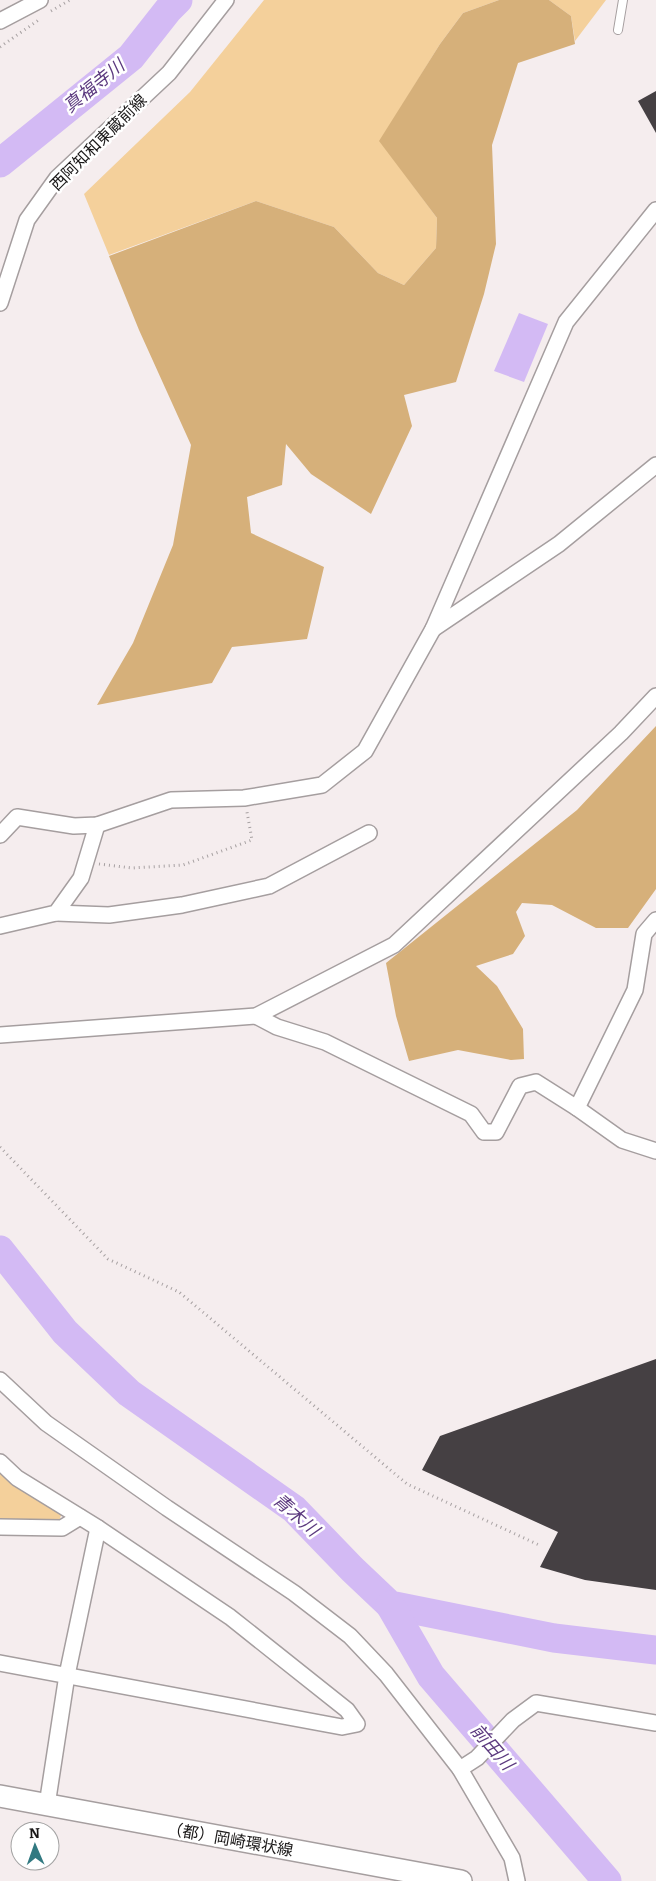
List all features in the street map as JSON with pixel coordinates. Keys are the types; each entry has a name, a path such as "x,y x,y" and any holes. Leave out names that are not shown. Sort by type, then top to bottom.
{"street":[{"path":"0,21 40,0"},
{"name":"西阿知和東蔵前線","path":"0,302 27,220 57,178 168,73 226,0"},
{"path":"0,835 17,817 74,826 97,825 171,800 244,798 322,785 365,750 433,629 566,322 656,210"},
{"path":"433,629 559,544 656,465"},
{"path":"0,1036 256,1016 394,945 621,733 656,696"},
{"path":"56,913 82,878 97,825"},
{"path":"0,926 56,913 109,915 182,905 270,886 369,832"},
{"path":"577,1108 635,990 644,934 656,920"},
{"path":"256,1016 278,1027 325,1042 472,1114 484,1132 496,1132 520,1086 536,1082 622,1140 656,1151"},
{"path":"0,1380 46,1423 167,1508 294,1593 350,1636 386,1674 460,1769 512,1858 517,1881"},
{"path":"0,1462 18,1478 98,1528 230,1617 347,1710 357,1724 342,1727 0,1663"},
{"path":"0,1527 62,1528 80,1517"},
{"path":"46,1805 67,1675 98,1528"},
{"path":"460,1769 477,1758 513,1720 536,1703 656,1723"},
{"name":"（都）岡崎環状線","path":"0,1796 461,1881"}],"lane":[{"path":"618,30 623,0"}],"path":[{"path":"0,47 70,0"},
{"path":"86,862 132,868 182,865 252,840 244,798"},
{"path":"0,1146 108,1258 178,1292 407,1484 539,1545"}],"shaded area":[{"path":"264,0 499,0 463,13 440,44 380,141 437,218 436,248 404,285 378,273 334,227 256,201 109,255 84,194 190,92"},
{"path":"499,0 549,0 571,16 575,44 518,63 492,145 496,244 484,294 456,382 404,395 412,426 371,514 311,474 286,444 282,485 247,497 251,533 324,567 307,639 232,647 212,683 97,705 133,643 173,545 191,445 139,330 109,256 256,201 334,227 378,273 404,285 436,248 437,218 379,141 440,44 463,13"},
{"path":"549,0 606,0 575,41 571,16"},
{"path":"519,313 548,324 524,382 494,371"},
{"path":"656,726 656,889 628,928 596,928 552,905 522,903 516,912 525,936 513,954 476,966 497,986 523,1029 524,1059 511,1060 458,1050 409,1061 396,1016 386,963 577,810"},
{"path":"0,1471 62,1513 59,1521 0,1520"}],"building":[{"path":"656,91 656,133 638,101"},
{"path":"656,1359 656,1590 585,1580 540,1567 558,1532 422,1470 440,1436"}],"waterway":[{"name":"真福寺川","path":"0,163 131,57 178,0"},
{"name":"青木川","path":"0,1250 65,1332 129,1393 294,1509 390,1605 554,1638 656,1650"},
{"name":"前田川","path":"390,1605 431,1676 607,1881"}]}
